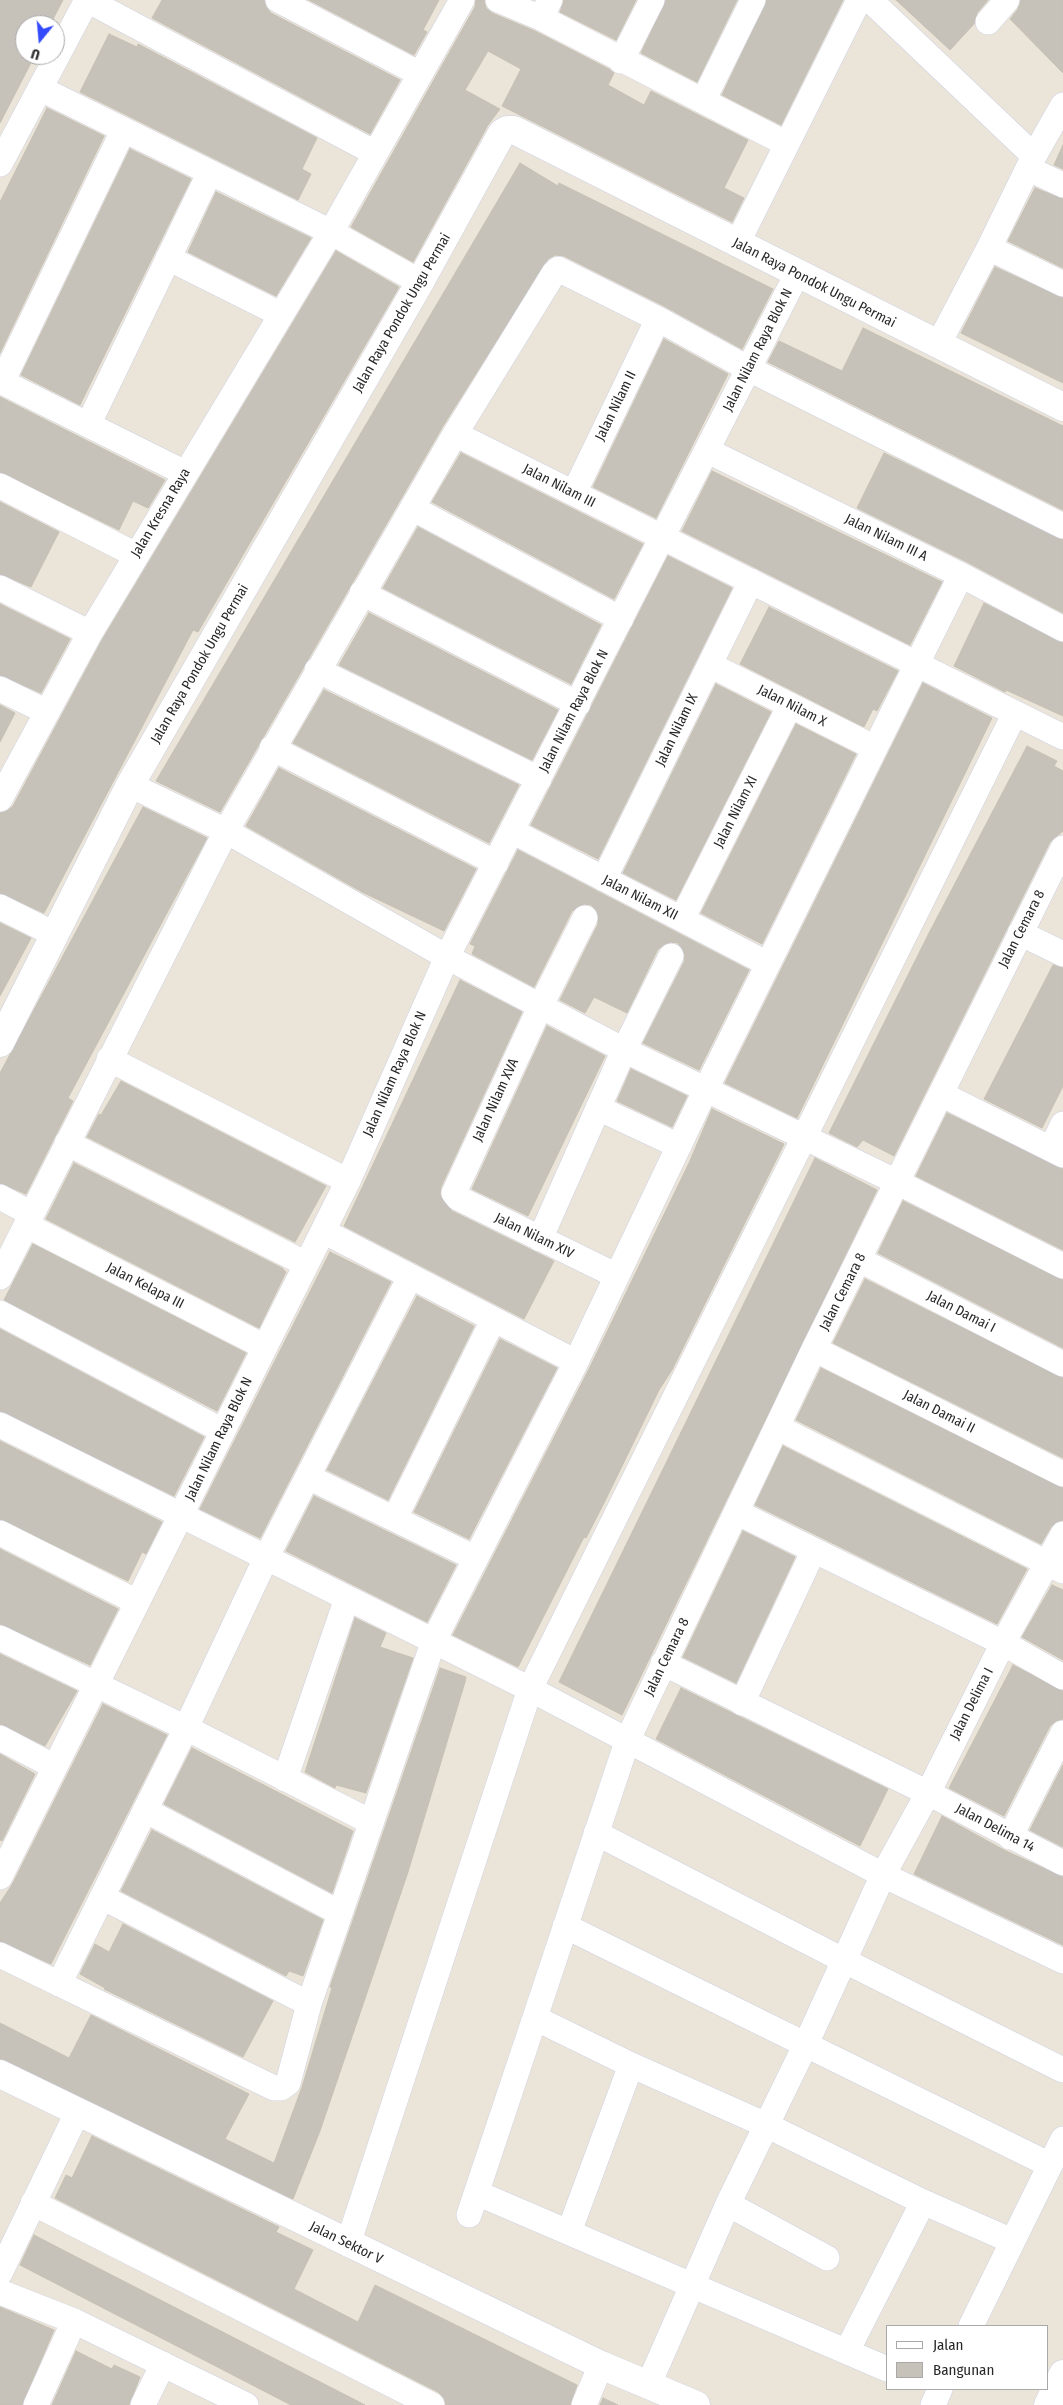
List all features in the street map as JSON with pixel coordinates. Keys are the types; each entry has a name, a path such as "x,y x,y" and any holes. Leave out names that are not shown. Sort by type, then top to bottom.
{"street":[{"path":"0,164 87,0 375,153"},
{"path":"278,0 420,74"},
{"name":"Jalan Kresna Raya","path":"0,799 90,633 331,232 462,0"},
{"path":"498,0 545,9 621,61 787,144"},
{"path":"621,61 652,0"},
{"path":"702,101 753,0"},
{"path":"737,244 859,0"},
{"path":"870,0 1031,162 1063,185"},
{"path":"988,22 1007,0"},
{"path":"41,89 209,174 331,232 420,282"},
{"path":"938,345 989,248 1031,162 1063,106"},
{"name":"Jalan Raya Pondok Ungu Permai","path":"0,1043 130,785 420,282 502,133 507,130 514,130 1063,407"},
{"path":"123,131 1,382 186,473"},
{"path":"88,425 209,174"},
{"path":"989,248 1063,284"},
{"path":"168,258 280,314"},
{"path":"0,1277 226,831 272,748 455,434 554,272 558,270 658,319 749,369 1063,526"},
{"name":"Jalan Nilam Raya Blok N","path":"0,1877 6,1848 55,1767 348,1180 448,957 664,538 797,274"},
{"name":"Jalan Nilam II","path":"574,493 658,319"},
{"name":"Jalan Nilam III","path":"455,434 1063,737"},
{"name":"Jalan Nilam III A","path":"708,451 961,575 1063,629"},
{"path":"0,486 136,555"},
{"path":"412,508 621,619"},
{"path":"0,1954 277,2089 288,2083 309,2004 434,1640 576,1362 705,1091 961,575"},
{"name":"Jalan Nilam IX","path":"604,879 751,581"},
{"path":"0,588 90,633"},
{"path":"362,593 578,704"},
{"name":"Jalan Nilam X","path":"710,665 875,748"},
{"path":"317,670 539,779"},
{"path":"0,689 47,712"},
{"name":"Jalan Nilam XI","path":"682,919 790,705"},
{"path":"348,2244 530,1689 1015,713"},
{"path":"272,748 496,863"},
{"path":"130,785 226,831 540,1007 705,1091 897,1182 1063,1266"},
{"name":"Jalan Nilam XII","path":"512,831 768,964"},
{"name":"Jalan Cemara 8","path":"569,2232 473,2204 628,1739 814,1349 860,1260 1063,848"},
{"path":"0,907 54,934"},
{"name":"Jalan Nilam XVA","path":"454,1193 540,1007 585,918"},
{"path":"1020,933 1063,954"},
{"path":"540,1239 624,1050 671,956"},
{"path":"109,1059 348,1180"},
{"path":"941,1094 1057,1152 1063,1124"},
{"path":"598,1108 679,1146"},
{"path":"67,1143 306,1264"},
{"name":"Jalan Nilam XIV","path":"454,1193 458,1198 617,1276"},
{"name":"Jalan Kelapa III","path":"0,1197 29,1219 264,1347"},
{"path":"323,1231 576,1362"},
{"name":"Jalan Damai I","path":"860,1260 1063,1364"},
{"path":"59,1984 186,1728 266,1558 410,1276"},
{"path":"0,1313 223,1431"},
{"path":"395,1518 493,1320"},
{"name":"Jalan Damai II","path":"814,1349 1063,1474"},
{"path":"0,1425 434,1640 628,1739 883,1875 1063,1961"},
{"path":"777,1427 1056,1567"},
{"path":"308,1477 476,1558"},
{"path":"736,1512 813,1552 1003,1643 1063,1677"},
{"path":"0,1533 137,1602"},
{"name":"Jalan Delima I","path":"648,2386 728,2204 806,2044 883,1875 928,1793 1003,1643 1056,1567 1063,1534"},
{"path":"742,1703 813,1552"},
{"path":"285,1779 347,1598"},
{"path":"0,1638 186,1728 371,1822"},
{"name":"Jalan Delima 14","path":"664,1663 928,1793 1063,1863"},
{"path":"1010,1836 1063,1733"},
{"path":"0,1738 55,1767"},
{"path":"146,1810 340,1913"},
{"path":"596,1833 1063,2070"},
{"path":"102,1897 309,2004"},
{"path":"566,1926 1050,2165"},
{"path":"535,2018 631,2065 766,2125 923,2202 1012,2241"},
{"path":"631,2065 569,2232 886,2369"},
{"name":"Jalan Sektor V","path":"0,2074 600,2365 696,2405"},
{"path":"3,2268 77,2113"},
{"path":"971,2325 1063,2139"},
{"path":"846,2352 923,2202"},
{"path":"33,2203 432,2405"},
{"path":"728,2204 827,2258"},
{"path":"0,2292 74,2321 246,2405"},
{"path":"36,2405 74,2321"},
{"path":"143,2405 163,2364"},
{"path":"584,2405 600,2365"},
{"path":"1048,2405 1063,2374"}],"building":[{"path":"0,0 63,0 55,15 15,15 15,65 30,65 0,123"},
{"path":"162,0 264,0 266,7 271,13 400,80 370,134 152,18"},
{"path":"309,0 439,0 423,30 427,32 414,55"},
{"path":"476,0 484,0 486,8 492,13 535,31 609,69 614,73 608,85 644,105 651,91 748,140 724,188 744,198 732,222 502,106 521,69 488,51 465,90 500,109 488,125 413,262 351,227 475,7"},
{"path":"564,0 636,0 616,40 560,12"},
{"path":"666,0 737,0 697,82 641,53"},
{"path":"767,0 843,0 781,125 722,95"},
{"path":"896,0 988,0 977,13 974,24 950,50"},
{"path":"1021,0 1063,0 1063,73 1010,19 1018,9"},
{"path":"109,34 137,47 138,44 317,138 302,169 311,174 298,200 80,92"},
{"path":"47,108 104,136 0,353 0,202"},
{"path":"1063,145 1063,169 1054,165"},
{"path":"130,149 191,179 80,405 21,375"},
{"path":"520,163 558,186 559,183 773,289 742,349 664,306 564,256 555,255 548,259 443,426 220,812 156,781"},
{"path":"1035,188 1063,199 1063,268 1008,241"},
{"path":"216,192 311,238 276,296 188,252"},
{"path":"336,251 399,287 198,632 193,630 44,913 0,893 0,813 7,811 13,806 102,640"},
{"path":"995,267 1063,298 1063,383 961,333"},
{"path":"863,328 1063,426 1063,510 768,362 779,341 842,371"},
{"path":"664,339 728,374 656,518 593,487"},
{"path":"0,397 165,480 148,508 133,501 119,530 0,472"},
{"path":"461,453 643,544 614,599 432,502"},
{"path":"884,453 1063,540 1063,613 967,562 857,508"},
{"path":"712,471 942,582 910,645 682,531"},
{"path":"0,502 59,532 31,587 0,574"},
{"path":"418,527 601,625 571,684 383,588"},
{"path":"668,556 732,588 598,859 531,825"},
{"path":"984,603 1063,643 1063,716 1006,690 1005,692 954,666"},
{"path":"0,604 70,639 41,693 0,675"},
{"path":"769,607 898,671 877,711 873,709 864,727 740,664"},
{"path":"369,613 558,710 532,760 339,665"},
{"path":"923,683 992,718 797,1118 725,1083"},
{"path":"716,684 771,712 676,900 623,873"},
{"path":"324,690 519,785 489,843 293,743"},
{"path":"0,705 15,713 0,742"},
{"path":"796,724 856,754 762,944 701,913"},
{"path":"1027,746 1057,761 1054,766 1063,771 1063,831 1050,842 894,1156 863,1140 857,1147 829,1133 929,933"},
{"path":"279,768 476,869 444,931 362,892 246,826"},
{"path":"143,807 207,838 68,1098 73,1101 26,1194 0,1183 0,1073"},
{"path":"518,850 749,970 699,1070 643,1043 684,962 685,955 678,943 670,942 658,949 627,1013 594,997 585,1013 560,1000 598,924 597,911 591,905 584,904 572,911 534,987 472,954 475,946 470,944"},
{"path":"0,923 31,938 0,996"},
{"path":"1053,965 1063,968 1063,1086 1042,1128 984,1099"},
{"path":"460,980 522,1012 441,1187 440,1195 452,1211 554,1261 524,1319 344,1226"},
{"path":"547,1026 605,1056 528,1216 472,1189"},
{"path":"631,1069 687,1096 672,1127 617,1101"},
{"path":"121,1081 326,1186 295,1242 87,1137 99,1114 101,1115"},
{"path":"712,1109 784,1144 672,1370 659,1390 605,1501 586,1538 584,1537 518,1667 453,1635 589,1369 689,1163"},
{"path":"947,1113 1063,1169 1063,1250 916,1176"},
{"path":"815,1158 877,1190 622,1715 559,1682"},
{"path":"74,1163 282,1268 286,1272 259,1328 46,1219"},
{"path":"903,1201 1063,1280 1063,1348 878,1253"},
{"path":"33,1244 246,1353 217,1411 4,1300"},
{"path":"330,1252 391,1282 260,1538 200,1509"},
{"path":"865,1279 1063,1378 1063,1458 833,1343"},
{"path":"417,1296 474,1326 388,1500 327,1470"},
{"path":"0,1329 204,1437 174,1496 0,1411"},
{"path":"500,1339 557,1368 469,1539 414,1512"},
{"path":"821,1368 1063,1488 1063,1520 1056,1522 1051,1527 1041,1544 796,1420"},
{"path":"0,1441 162,1522 146,1554 142,1552 128,1581 0,1519"},
{"path":"783,1446 1027,1569 997,1624 755,1505"},
{"path":"314,1496 456,1565 427,1622 286,1551"},
{"path":"743,1531 795,1557 736,1683 683,1657"},
{"path":"0,1549 118,1609 90,1665 0,1624"},
{"path":"1052,1585 1063,1590 1063,1660 1022,1637"},
{"path":"355,1618 386,1633 380,1647 413,1658 366,1793 336,1785 335,1788 305,1772"},
{"path":"0,1654 77,1691 45,1746 0,1724"},
{"path":"1013,1665 1063,1691 1063,1719 1056,1721 1050,1726 1004,1816 949,1788"},
{"path":"440,1668 466,1677 465,1682 408,1872 320,2131 293,2199 0,2059 0,2023 69,2058 91,2015 249,2094 225,2139 274,2163 302,2087 332,1988 330,1987"},
{"path":"681,1688 888,1789 860,1846 656,1739"},
{"path":"103,1704 167,1735 51,1964 0,1941 0,1903 13,1883"},
{"path":"192,1748 353,1831 332,1893 164,1804"},
{"path":"0,1754 35,1774 2,1841 0,1840"},
{"path":"1063,1765 1063,1847 1030,1830"},
{"path":"942,1816 1004,1850 1063,1877 1063,1945 914,1874"},
{"path":"152,1830 323,1920 303,1976 289,1971 286,1976 121,1891"},
{"path":"123,1924 273,2001 243,2057 104,1989 80,1974 95,1944 109,1952"},
{"path":"92,2136 279,2227 276,2232 313,2250 294,2289 358,2322 375,2285 577,2385 570,2405 446,2405 444,2398 438,2392 55,2198 66,2175 72,2178"},
{"path":"34,2235 365,2405 291,2405 20,2265"},
{"path":"0,2307 54,2330 22,2405 0,2405"},
{"path":"76,2351 112,2369 114,2365 140,2377 129,2405 52,2405"},
{"path":"603,2398 618,2405 600,2405"}]}
